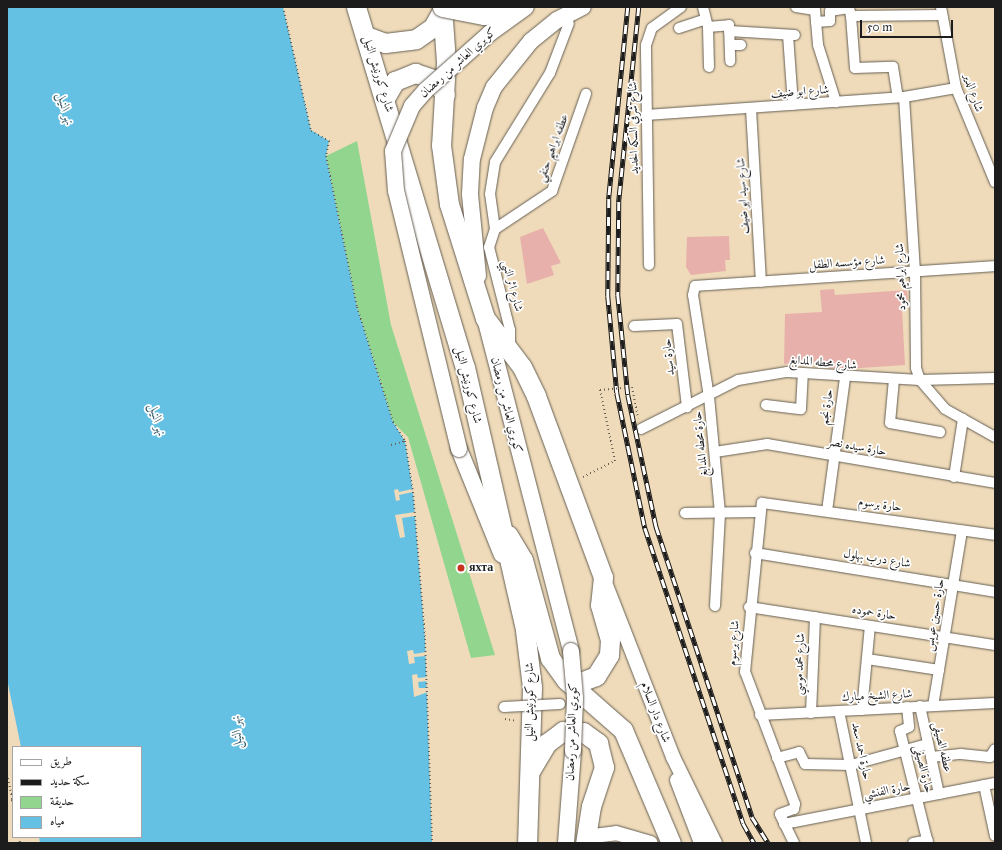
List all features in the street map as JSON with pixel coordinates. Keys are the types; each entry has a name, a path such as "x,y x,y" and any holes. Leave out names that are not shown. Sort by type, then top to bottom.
{"highway":[{"name":"شارع كورنيش النيل","path":"356,7 385,98 465,367 515,589 531,668 527,843"},
{"path":"443,8 484,15 518,7"},
{"path":"366,36 385,43 416,39 433,27 443,8"},
{"path":"443,8 445,97 441,145 449,204 484,318 510,350 536,396 603,577 600,605 610,640 608,655 596,676 573,685"},
{"path":"385,98 396,81 415,73 434,79 445,97"},
{"path":"501,526 523,560 548,654 573,685 623,730 671,843"},
{"name":"شارع كورنيش النيل","path":"529,773 547,743 563,731 583,732 598,743 604,767 585,840"}],"main road":[{"name":"كوبري العاشر من رمضان","path":"515,589 459,449 393,173 394,151 412,106 490,33 526,7"},
{"name":"كوبري العاشر من رمضان","path":"566,843 575,725 571,652 562,605 516,447 484,318 470,220 470,194 478,130 494,87 531,41 557,20 583,7"},
{"name":"شارع دار السلام","path":"603,577 673,758 715,843"},
{"path":"673,758 682,797 699,839"},
{"path":"585,840 616,834 651,843"}],"street":[{"name":"شارع شرقي السكه الحديد","path":"649,265 646,115 647,38 652,28 681,7"},
{"path":"703,7 707,23 709,66"},
{"path":"796,7 814,10 818,45 836,102"},
{"path":"816,22 830,21 830,11 841,8 850,8 851,16 879,11 941,11"},
{"name":"شارع الدير","path":"941,11 956,88 995,182"},
{"name":"شارع ابراهيم محمود","path":"851,16 854,68 894,67 901,97 915,272 916,368 920,380"},
{"path":"495,229 490,194 495,162 550,73 568,23"},
{"path":"679,28 707,23 727,24 729,31 730,61"},
{"path":"729,31 761,30 792,35 793,105"},
{"path":"730,45 741,45"},
{"name":"شارع ابو ضيف","path":"646,115 751,109 901,97 956,88"},
{"name":"عطفه ابراهيم حنفي","path":"495,229 541,201 556,185 586,94"},
{"name":"شارع سيد ابو ضيف","path":"751,109 761,282"},
{"name":"شارع اثر النبي","path":"495,229 489,247 510,330 510,350"},
{"name":"شارع مؤسسه الطفل","path":"700,285 995,266"},
{"name":"حارة محطه المدابغ","path":"700,285 695,286 693,294 709,397 720,512 715,606"},
{"name":"حارة سيد","path":"634,326 677,324 688,407"},
{"path":"766,405 801,409 803,374"},
{"name":"شارع محطه المدابغ","path":"641,429 754,375 803,374 845,378 920,380"},
{"name":"حارة نجم","path":"827,511 833,457 845,378"},
{"path":"920,380 995,378"},
{"path":"894,379 890,423 940,432"},
{"path":"920,380 945,409 995,437"},
{"path":"954,477 963,419"},
{"name":"حارة سيده نصر","path":"715,452 762,444 995,483"},
{"name":"حارة برسوم","path":"685,513 720,512 761,508 827,511 995,535"},
{"name":"شارع برسوم","path":"761,508 749,607 745,672 760,716 796,807 780,814 784,824"},
{"name":"حارة حسين عويس","path":"933,706 962,530"},
{"name":"شارع درب بهلول","path":"755,553 995,592"},
{"name":"حارة حموده","path":"749,607 995,645"},
{"name":"شارع محمد موسي","path":"811,713 815,617"},
{"path":"862,710 870,626"},
{"path":"867,659 939,670"},
{"name":"شارع الشيخ مبارك","path":"760,716 995,703"},
{"path":"504,707 560,704"},
{"name":"عطفه الصيفى","path":"920,706 939,794"},
{"name":"حارة الصيفى","path":"907,707 909,728 900,731 928,841"},
{"name":"حارة احمد سعد","path":"839,711 866,843"},
{"path":"777,758 799,752 805,764 851,764 906,751 928,744"},
{"path":"931,758 961,754 990,758 995,748"},
{"name":"حارة الفنشي","path":"784,824 995,783"},
{"path":"984,785 995,836"},
{"path":"784,824 794,843"},
{"path":"913,843 928,841"}],"path":[{"path":"283,7 311,130 329,142 326,156 357,307 393,422 405,441 413,492 425,640 432,843"},
{"path":"568,484 615,461 600,390 632,387 638,418"},
{"path":"391,445 405,441"},
{"path":"7,774 12,797"}],"green space":[{"path":"357,141 391,325 495,655 471,658 408,437 393,422 357,307 326,156"}],"water":[{"name":"نهر النيل","path":"7,7 283,7 311,130 329,141 326,156 357,307 393,422 405,441 413,492 425,639 432,843 40,843 39,838 142,838 142,746 21,746 7,679"}],"pier":[{"path":"398,489 399,492 412,489 413,492 399,495 400,500 396,501 394,490"},
{"path":"415,512 415,516 402,518 405,537 400,538 395,515"},
{"path":"413,650 414,654 426,652 426,656 414,657 415,663 409,664 407,651"},
{"path":"417,674 418,678 427,677 427,681 418,682 419,688 427,688 428,692 414,697 412,675"}],"building":[{"path":"543,228 561,263 551,266 554,275 527,284 520,237"},
{"path":"729,236 730,260 725,260 726,271 691,275 686,267 687,237"},
{"path":"834,289 835,295 907,290 908,304 902,309 905,365 846,369 824,368 824,361 784,364 785,314 822,312 820,290"}],"railway":[{"path":"628,7 609,199 608,296 617,393 645,528 743,823 754,843"},
{"path":"639,7 619,202 618,295 628,395 656,526 752,817 768,843"}],"place":[{"name":"яхта","path":"461,568"}]}
